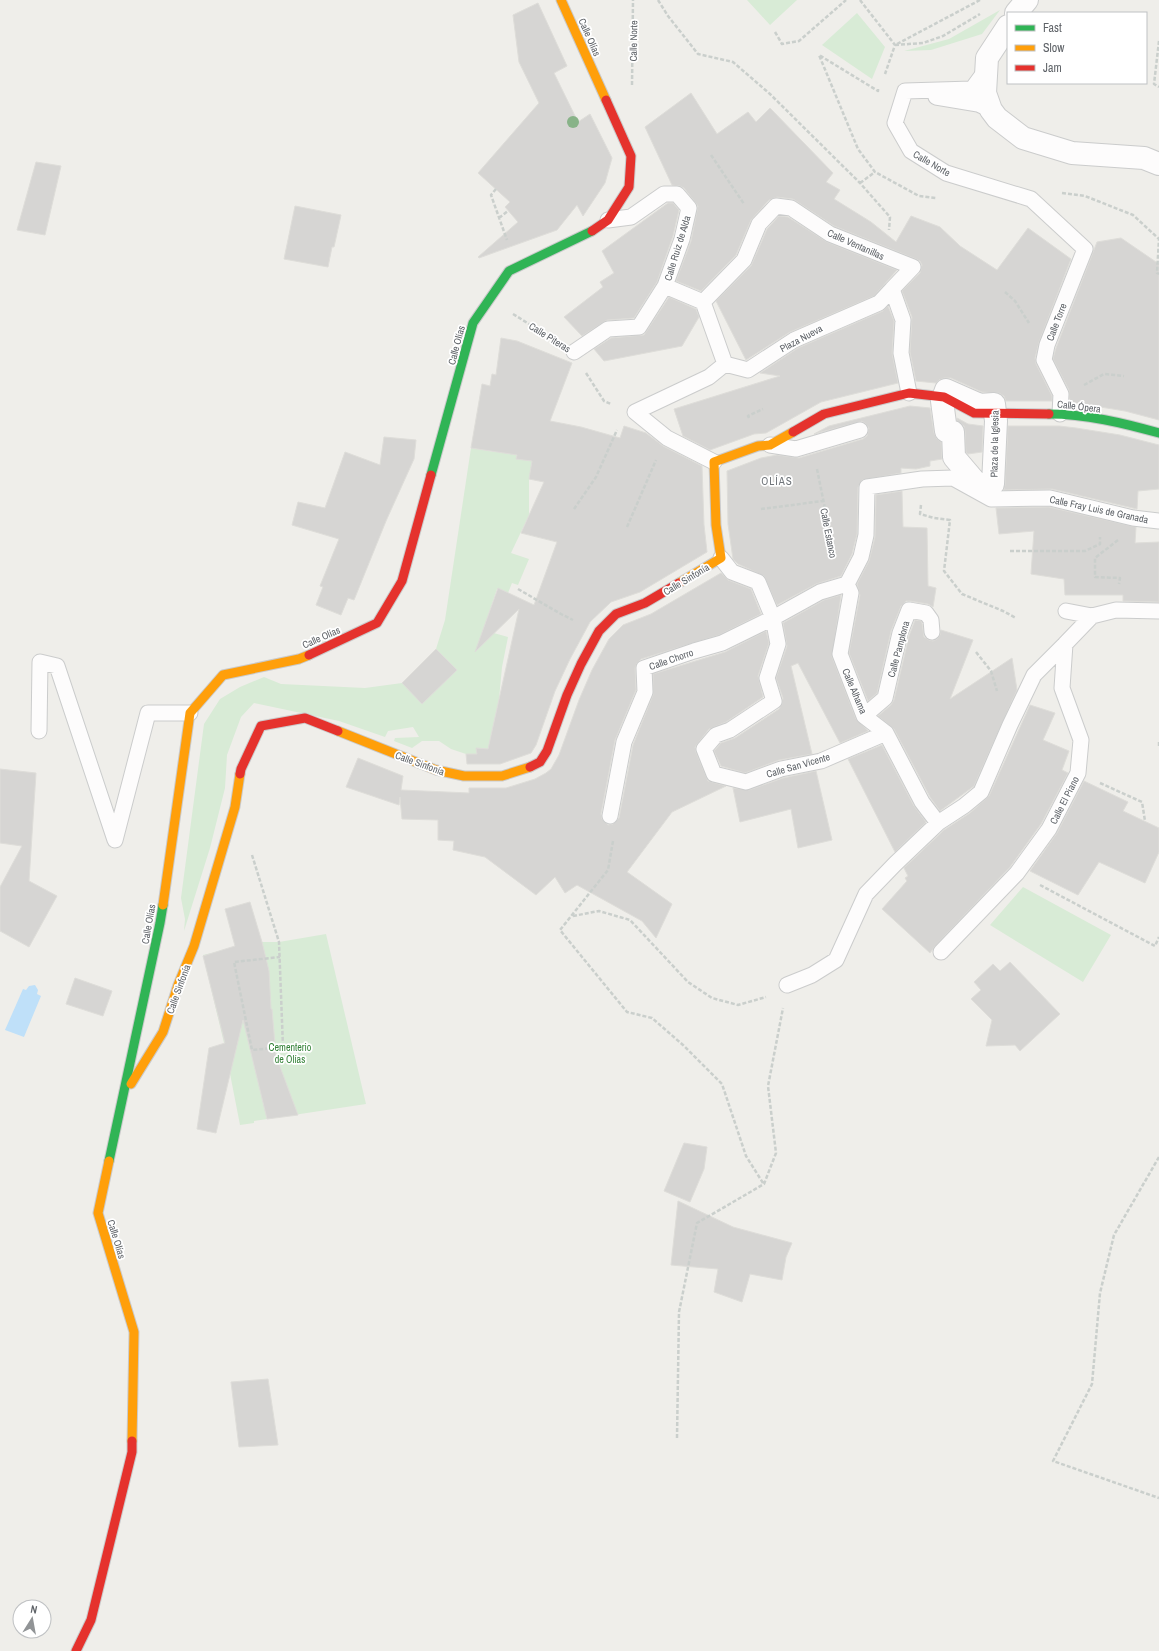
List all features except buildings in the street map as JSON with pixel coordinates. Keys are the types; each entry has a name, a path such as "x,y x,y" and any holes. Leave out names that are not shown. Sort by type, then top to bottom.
{"main road":[{"name":"Calle Olías","path":"76,1651 91,1620 132,1452 134,1332 98,1213 160,923 190,713 224,676 298,659 377,623 402,581 474,323 508,271 587,234 608,220 629,187 631,156 561,0"},
{"path":"721,558 716,525 714,462 758,446 770,445 824,414 909,393 944,397"},
{"name":"Calle Ópera","path":"995,413 1060,414 1123,423 1159,433"},
{"name":"Calle Sinfonía","path":"122,1099 163,1032 178,985 194,946 235,807 241,769 261,726 305,718 436,770 464,776 502,776 531,767 540,762 547,751 567,695 581,664 599,631 616,614 645,603 721,558"}],"street":[{"path":"1017,12 1027,0"},
{"path":"1007,28 987,58 986,70 988,101 997,118 1023,138 1072,153 1144,158 1159,164"},
{"name":"Plaza de la Iglesia","path":"946,390 980,405 994,404 995,413 996,422 993,484 977,484 954,457 953,432 946,431 942,402 946,390"}],"lane":[{"path":"905,91 972,89 986,70"},
{"path":"905,91 978,104 988,101"},
{"name":"Calle Norte","path":"905,91 895,123 911,151 946,173 1031,199 1085,249"},
{"name":"Calle Ruiz de Alda","path":"574,352 608,329 639,327 665,286 682,239 689,208 677,194 664,194 632,217 608,220"},
{"name":"Calle Ventanillas","path":"703,302 744,260 759,224 776,206 792,208 830,234 913,267 879,303"},
{"name":"Calle Torre","path":"1060,414 1061,394 1044,360 1047,345 1085,249"},
{"name":"Calle Ruiz de Alda","path":"665,286 703,302"},
{"path":"892,289 903,320 901,353 909,393"},
{"path":"703,302 725,364 709,377 635,412 667,438 714,462"},
{"name":"Plaza Nueva","path":"725,364 748,370 794,340 879,303"},
{"path":"770,445 796,449 860,430"},
{"name":"Calle Fray Luis de Granada","path":"842,586 861,557 866,535 867,487 922,479 953,478 991,499 1050,498 1133,518 1159,521"},
{"path":"721,558 732,572 758,582 773,618 820,592 842,586"},
{"name":"Calle Alhama","path":"842,586 851,593 840,654 864,716 886,732 922,802 938,824"},
{"name":"Calle Pamplona","path":"864,716 885,698 900,633 909,610 926,612 931,620 932,632"},
{"path":"1066,611 1092,616 1116,610 1159,611"},
{"path":"787,985 812,975 836,960 866,894 894,864 938,824 981,792 1031,672 1065,644 1092,616"},
{"name":"Calle San Vicente","path":"773,618 778,644 767,678 774,701 730,730 716,734 704,749 714,774 746,782 781,769 821,761 886,732"},
{"name":"Calle Chorro","path":"610,816 624,742 645,692 644,668 722,643 773,618"},
{"name":"Calle El Piano","path":"941,952 1017,873 1049,829 1078,773 1081,740 1062,688 1065,644"},
{"path":"39,730 40,662 57,666 115,840 148,713 190,713"}],"path":[{"name":"Calle Norte","path":"618,127 632,96 633,0"},
{"path":"658,0 668,16 698,54 733,62 770,94 860,183 890,217 886,257"},
{"path":"775,32 782,44 799,41 846,0"},
{"path":"860,0 895,45"},
{"path":"884,78 895,45 980,0"},
{"path":"895,45 923,43 942,36 983,12"},
{"path":"1159,41 1154,84 1159,88"},
{"path":"860,183 875,172 858,149 819,55 878,91 881,84"},
{"path":"711,155 742,198 750,216 754,237"},
{"path":"496,189 490,196 507,241"},
{"path":"1031,199 1045,191 1085,196 1133,215 1159,239 1157,273 1159,274"},
{"path":"499,219 508,211"},
{"path":"1005,292 1015,301 1024,317 1047,345"},
{"name":"Calle Piteras","path":"489,300 574,352 604,401 635,412"},
{"path":"1061,394 1082,387 1104,374 1124,376"},
{"path":"574,508 596,477 625,416 635,412"},
{"path":"628,527 667,438"},
{"name":"Calle Estanco","path":"809,446 815,463 842,586"},
{"name":"Calle Estanco","path":"761,509 823,502"},
{"path":"934,518 950,520 944,571 962,594 1016,618"},
{"path":"1010,551 1085,551 1100,544 1101,531"},
{"path":"1095,558 1095,578 1120,578 1119,590"},
{"path":"518,589 560,614 599,631"},
{"path":"976,652 990,671 1010,725"},
{"path":"1078,773 1142,802 1145,821"},
{"path":"250,848 280,942 283,1046 252,1050 234,962 280,957"},
{"path":"608,870 573,916 560,930 627,1012 652,1018 683,1045 722,1084 746,1156 764,1184"},
{"path":"1017,873 1155,946 1159,937"},
{"path":"573,916 599,911 630,920 688,982 712,998 738,1004 763,998 787,985"},
{"path":"678,1438 680,1312 697,1222 764,1184 776,1153 768,1086 787,985"},
{"path":"1159,1157 1114,1235 1100,1293 1092,1384 1053,1461 1159,1498"}],"green space":[{"path":"747,0 797,0 770,25"},
{"path":"1000,10 982,34 931,50 904,51 949,39"},
{"path":"857,13 885,47 872,79 822,45"},
{"path":"502,409 520,431 516,459 532,461 529,479 529,515 511,553 529,559 518,585 512,583 508,593 497,589 483,630 508,637 502,667 499,699 488,749 477,748 477,754 466,754 451,749 439,741 422,741 412,748 394,741 395,738 419,737 413,727 388,731 385,737 339,721 254,703 241,717 227,755 225,788 210,848 184,931 185,919 181,898 204,724 220,699 240,687 264,677 281,684 365,688 402,683 422,704 457,670 436,649 445,620 471,448 495,452"},
{"path":"1023,887 1111,935 1083,982 990,925"},
{"name":"Cementerio de Olías","path":"326,934 366,1104 254,1121 254,1123 240,1125 224,1043 203,955 259,942 279,942"}],"water":[{"path":"35,985 38,990 37,994 41,996 24,1037 5,1030 23,989 26,990 29,986"}],"traffic: fast":[{"path":"431,475 473,323 509,271 592,231"},
{"path":"1049,414 1063,414 1104,420 1159,433"},
{"path":"109,1161 163,905"}],"traffic: slow":[{"path":"561,0 606,100"},
{"path":"679,583 721,558 716,525 714,462 758,446 770,445 793,432"},
{"path":"163,905 190,713 223,675 299,659 309,655"},
{"path":"338,731 436,770 464,776 502,776 530,767"},
{"path":"131,1084 163,1032 178,985 194,946 235,807 240,774"},
{"path":"109,1161 98,1213 134,1332 132,1441"}],"traffic: jam":[{"path":"592,231 608,220 629,187 631,156 606,100"},
{"path":"793,432 824,414 909,393 944,397 974,413 1049,414"},
{"path":"309,655 377,623 402,581 431,475"},
{"path":"530,767 540,762 547,751 567,695 581,664 599,631 616,614 645,603 679,583"},
{"path":"240,774 261,726 305,718 338,731"},
{"path":"76,1651 91,1620 132,1452 132,1441"}],"district":[{"name":"OLÍAS","path":"777,481"}]}
